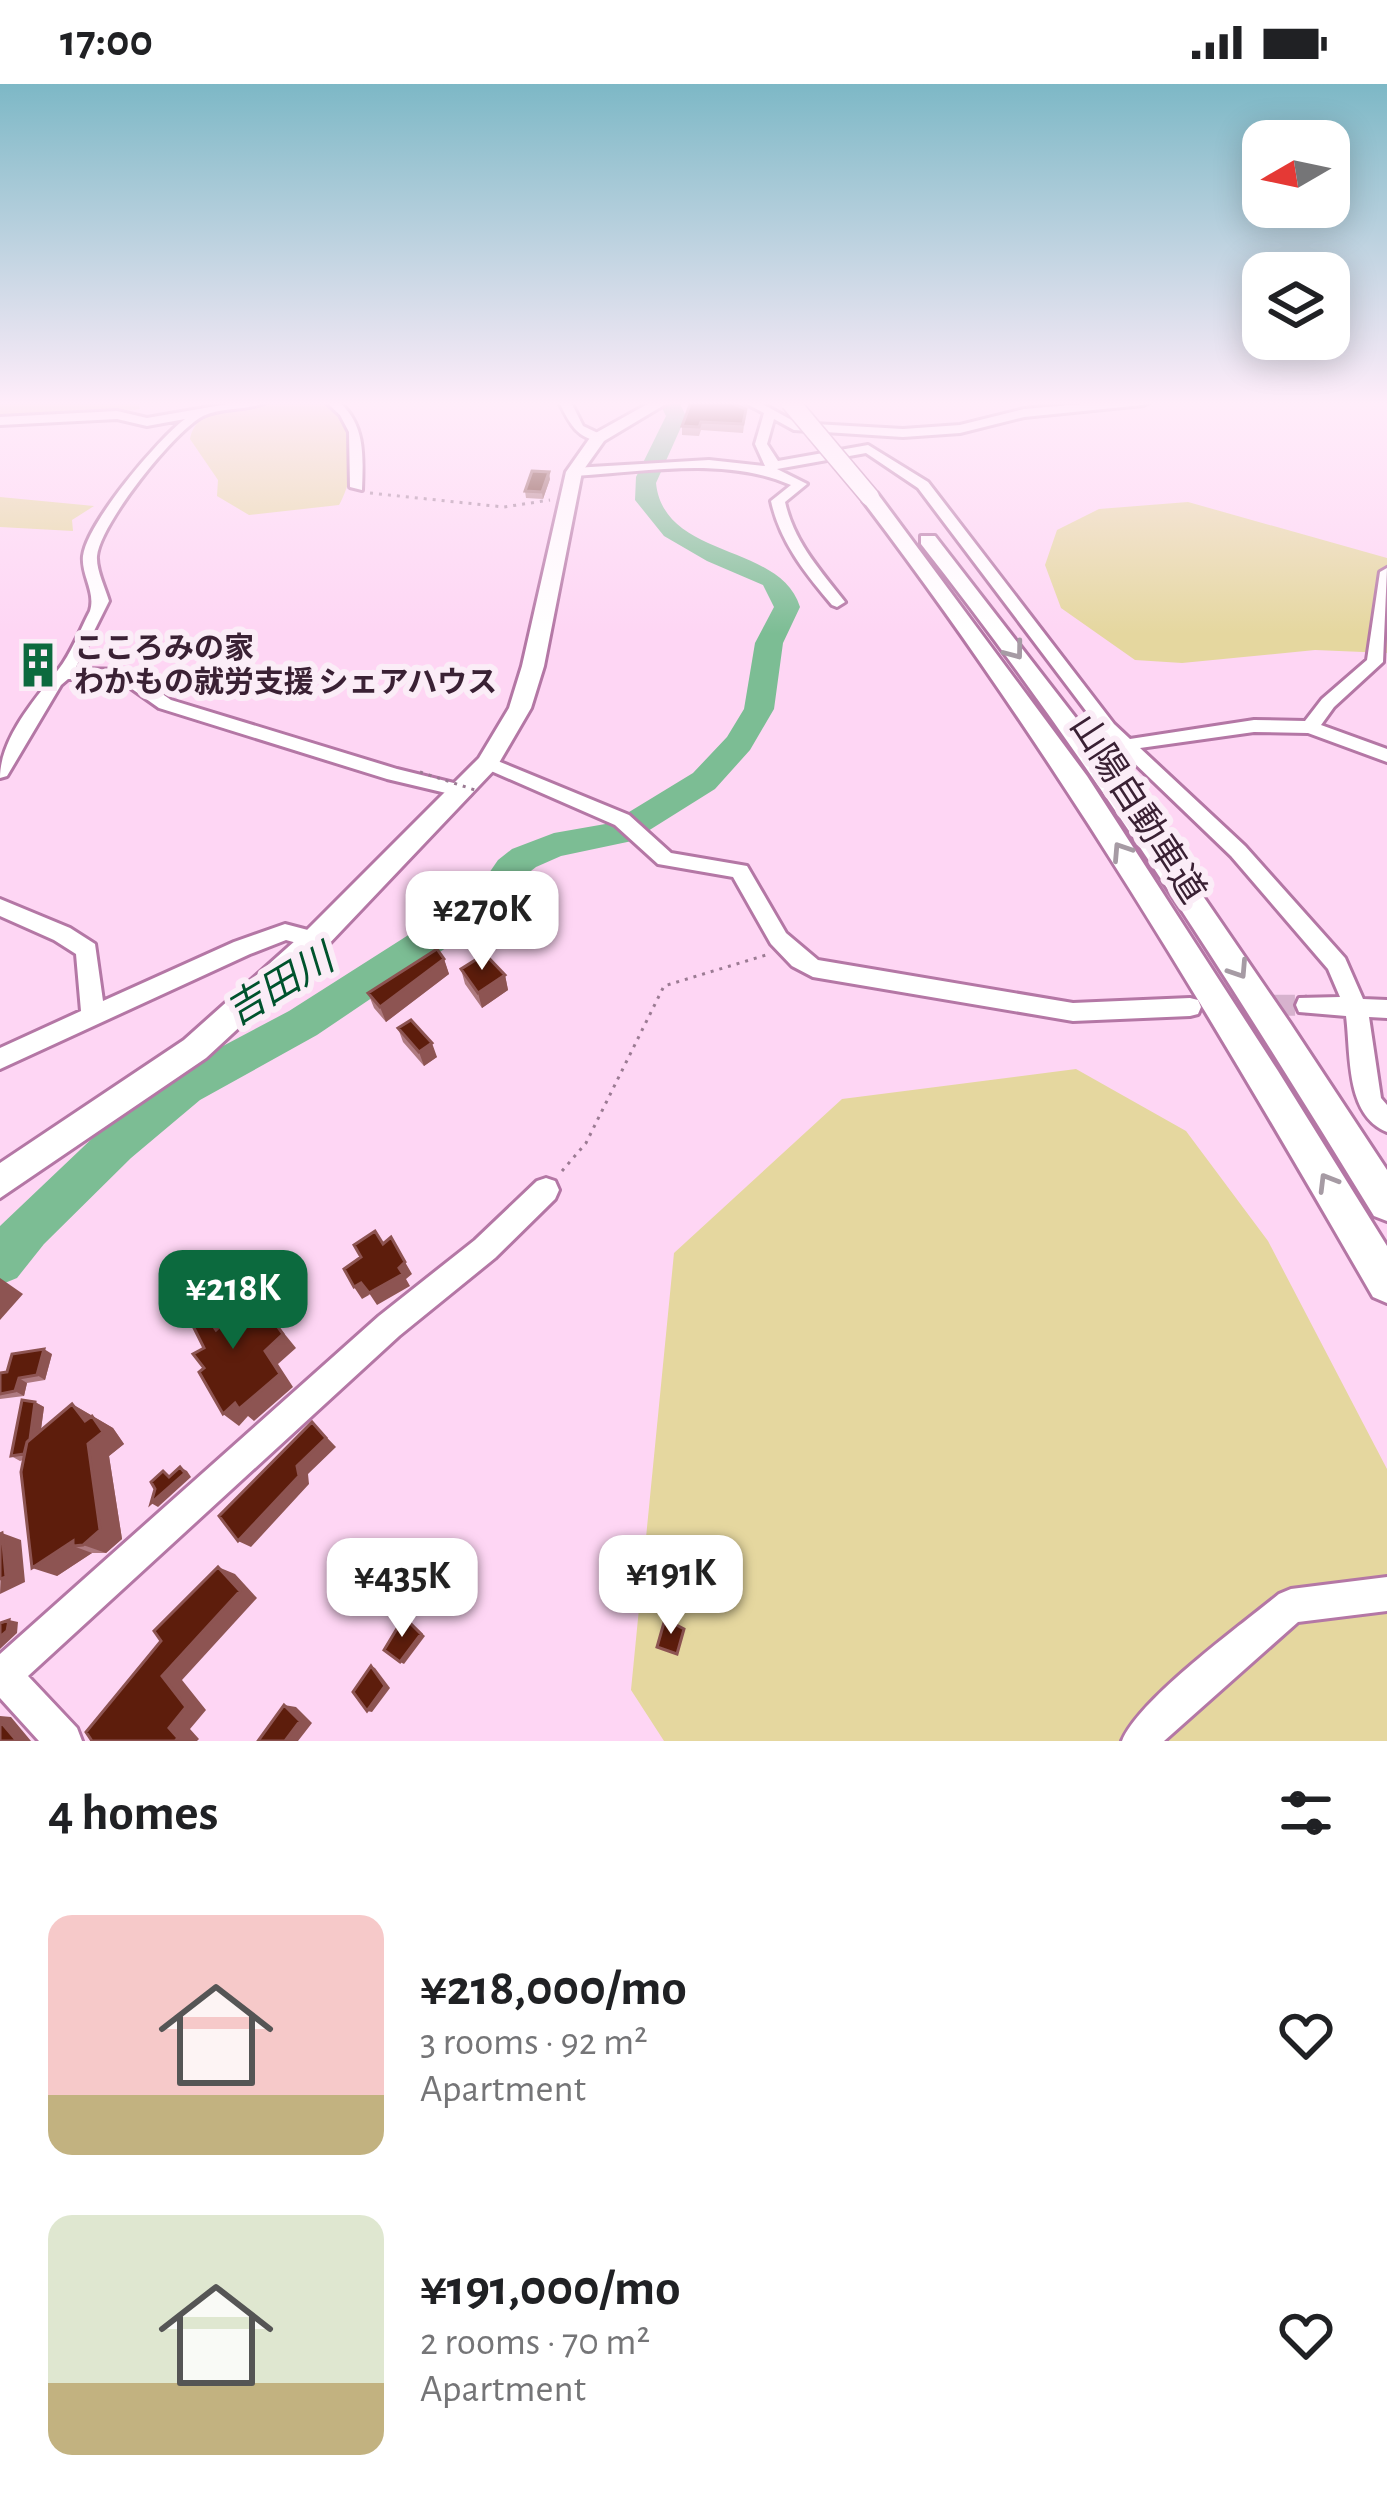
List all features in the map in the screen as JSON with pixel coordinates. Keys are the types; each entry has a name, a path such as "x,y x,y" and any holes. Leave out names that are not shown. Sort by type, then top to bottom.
{"highway":[{"name":"山陽自動車道","path":"864,479 880,495 1039,726 1201,973 1387,1282"},
{"name":"山陽自動車道","path":"868,479 1061,711 1239,970 1387,1203"}],"main road":[{"path":"0,1182 195,1048 470,791 520,708 572,479"}],"street":[{"path":"0,772 54,682 64,674 101,601 89,560 93,544 135,479"},
{"path":"354,479 357,488"},
{"path":"792,479 800,484 778,501 781,520 809,569 837,602"},
{"path":"914,479 1125,745 1294,910 1336,964 1356,1008 1370,1103 1387,1120"},
{"path":"1310,727 1375,662 1387,572"},
{"path":"64,674 122,674 165,704 394,776 470,791"},
{"path":"1125,745 1254,726 1310,727 1387,756"},
{"path":"488,763 629,828 665,860 740,871 778,940 796,960 813,968 1073,1012 1190,1006"},
{"path":"0,907 87,950 94,1015"},
{"path":"0,1059 191,969 285,932 315,940"},
{"path":"1307,1005 1387,1009"},
{"path":"64,1741 2,1676 389,1325 485,1249 546,1190"},
{"path":"1140,1741 1164,1714 1291,1606 1387,1594"}],"path":[{"path":"357,488 376,496 505,507 565,499"},
{"path":"420,772 470,791"},
{"path":"546,1190 586,1143 664,986 686,977 746,967 765,956 778,940"}],"shaded area":[{"path":"349,479 339,505 249,515 217,496 218,480"},
{"path":"0,497 94,506 72,520 73,531 0,527"},
{"path":"1188,502 1387,558 1387,653 1315,650 1182,663 1135,660 1061,608 1045,565 1057,530 1099,509"},
{"path":"1076,1069 1186,1131 1268,1241 1387,1469 1387,1741 664,1741 631,1690 674,1253 842,1099"}],"building":[{"path":"529,479 546,479 542,492 525,491"},
{"path":"437,949 444,959 380,1007 368,993"},
{"path":"485,954 505,975 478,993 461,969"},
{"path":"411,1020 432,1043 419,1052 398,1028"},
{"path":"375,1231 383,1244 391,1237 405,1262 399,1268 403,1274 369,1293 361,1283 354,1287 344,1269 361,1257 354,1245"},
{"path":"182,1280 216,1330 249,1300 262,1322 270,1316 283,1334 265,1351 280,1374 239,1409 235,1403 223,1414 199,1372 204,1368 193,1354 204,1348 173,1286"},
{"path":"44,1349 37,1375 19,1378 15,1391 0,1394 0,1373 7,1372 12,1354"},
{"path":"22,1400 35,1402 30,1439 24,1454 11,1456"},
{"path":"72,1404 85,1421 92,1416 103,1432 88,1444 100,1530 83,1545 73,1546 73,1541 32,1568 21,1472 27,1442"},
{"path":"312,1422 326,1438 297,1466 299,1476 238,1541 219,1516"},
{"path":"180,1467 185,1473 151,1503 155,1489 151,1482 163,1471 169,1477"},
{"path":"0,1534 6,1577 0,1579"},
{"path":"218,1567 240,1591 162,1676 186,1707 169,1728 178,1738 92,1741 86,1732 161,1641 154,1631"},
{"path":"404,1617 421,1634 400,1662 384,1650"},
{"path":"665,1619 684,1629 677,1654 657,1647"},
{"path":"9,1620 7,1631 0,1637 0,1623"},
{"path":"371,1666 385,1686 367,1711 353,1692"},
{"path":"284,1705 300,1721 285,1741 258,1741"},
{"path":"0,1721 17,1741 0,1741"}],"waterway":[{"name":"吉田川","path":"0,1262 28,1228 116,1144 185,1087 303,1023 489,901 510,869 524,858 554,845 620,833 704,781 739,743 759,709 769,643 787,607 782,590 772,580 673,531 647,500 646,479"}],"tunnel":[{"path":"1212,1006 1307,1005"}],"place":[{"name":"こころみの家 わかもの就労支援 シェアハウス","path":"38,665"}]}
